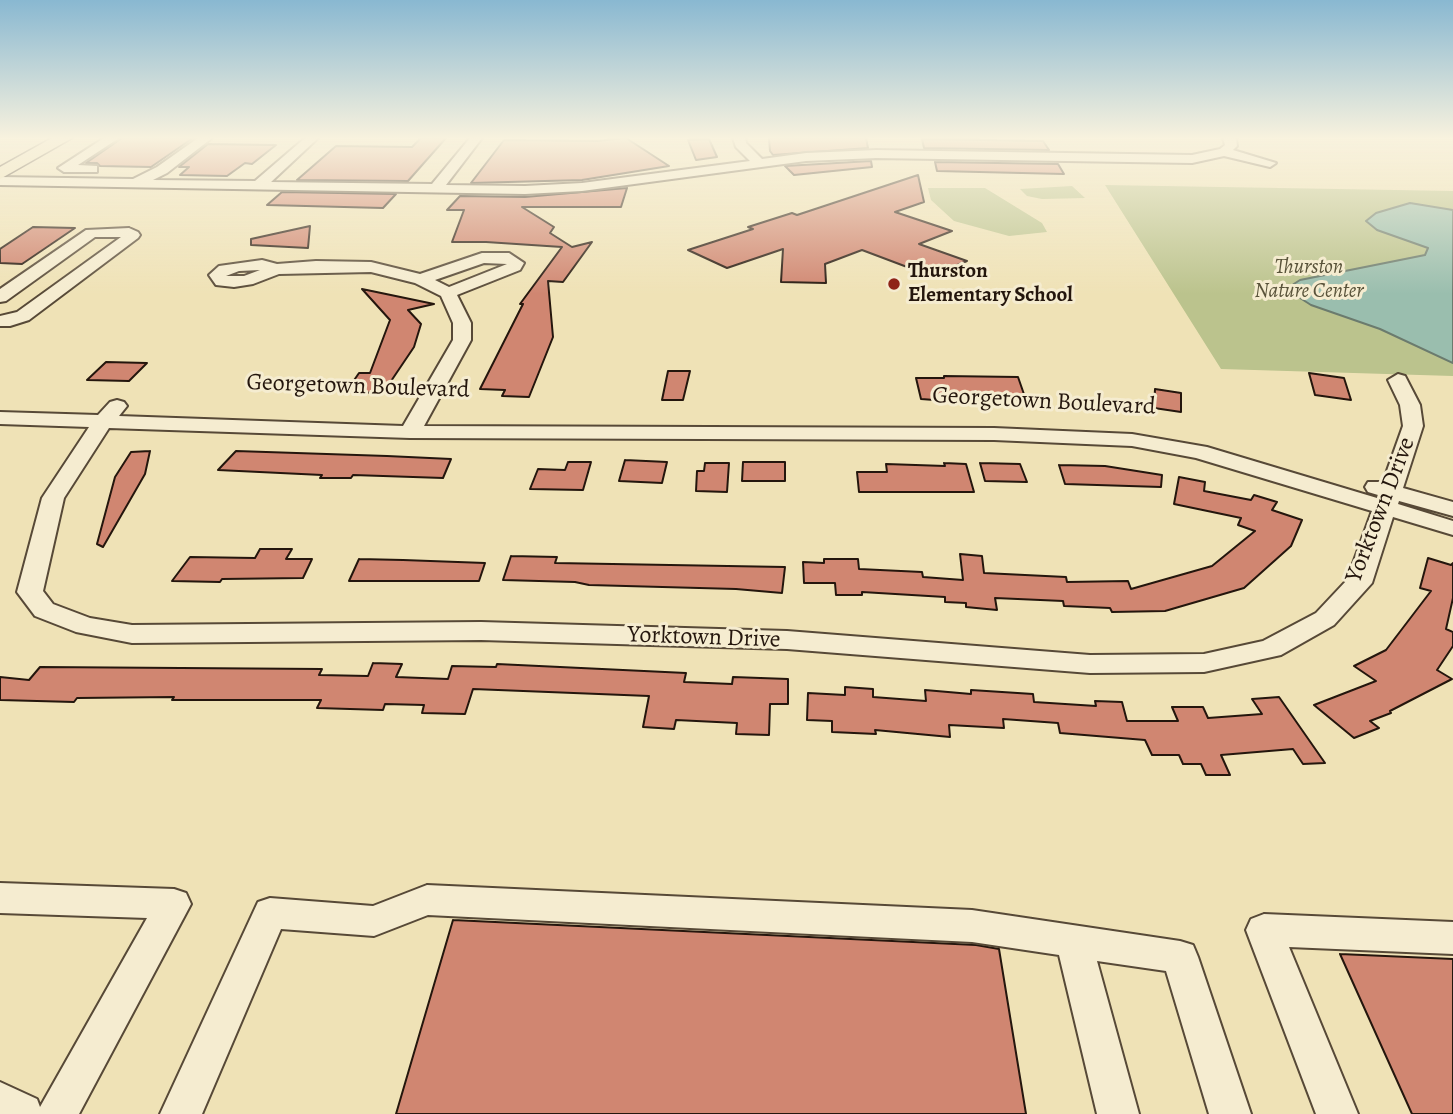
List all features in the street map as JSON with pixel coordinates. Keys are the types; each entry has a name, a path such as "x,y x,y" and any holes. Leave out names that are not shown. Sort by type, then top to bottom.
{"street":[{"path":"0,297 91,233 129,232 133,235 23,316 10,321 0,321"},
{"path":"421,279 482,258 509,258 516,263 514,267 449,293"},
{"path":"276,269 316,266 371,267 421,279 449,293 462,323 462,340 414,425"},
{"path":"0,276 76,277"},
{"name":"Yorktown Drive","path":"110,414 53,498 30,592 44,610 85,626 132,634 481,631 787,640 1090,664 1204,663 1271,649 1325,619 1359,583 1413,426 1410,405 1398,380"},
{"name":"Georgetown Boulevard","path":"0,405 110,414 414,425 914,428 1170,441 1199,452 1388,499 1453,509"},
{"name":"Georgetown Boulevard","path":"0,418 110,414"},
{"name":"Georgetown Boulevard","path":"1388,499 1453,528"},
{"path":"0,898 174,904 57,1114"},
{"path":"181,1114 270,913 374,921 427,900 972,926 1180,957 1230,1114"},
{"path":"1337,1114 1264,930 1453,938"},
{"path":"1074,942 1118,1114"},
{"path":"0,1102 22,1114"}],"green space":[{"path":"928,190 988,190 1042,223 1047,232 1009,236 954,221 931,200"},
{"path":"1021,190 1076,190 1085,198 1042,199 1027,196"},
{"name":"Thurston Nature Center","path":"1108,190 1453,191 1453,376 1221,369"}],"shaded area":[{"path":"1410,203 1453,210 1453,363 1380,329 1311,305 1286,289 1300,280 1425,255 1428,248 1377,230 1366,221 1376,213"}],"building":[{"path":"626,190 621,207 522,207 554,227 550,233 572,247 592,242 563,282 548,281 553,337 529,397 502,396 505,390 480,389 523,304 520,304 562,247 452,242 464,210 447,210 460,196 525,197"},
{"path":"873,190 921,190 924,202 895,212 952,231 919,244 967,261 931,276 862,250 825,264 826,283 781,282 783,249 727,268 688,250 753,229 748,227 792,213 797,215"},
{"path":"282,192 396,194 383,208 267,205"},
{"path":"310,226 308,248 251,245 251,239"},
{"path":"33,227 75,228 22,264 0,263 0,249"},
{"path":"362,289 434,304 408,310 421,324 414,347 383,393 346,392 359,373 370,373 390,320"},
{"path":"106,362 147,363 129,381 87,380"},
{"path":"668,371 690,371 683,400 662,400"},
{"path":"1309,373 1344,378 1351,400 1315,395"},
{"path":"1018,377 1026,400 959,396 961,402 921,399 916,378"},
{"path":"1155,389 1181,393 1181,412 1154,408"},
{"path":"150,451 145,474 103,547 97,544 115,477 131,452"},
{"path":"236,451 451,459 443,478 353,475 351,478 320,478 322,475 218,470"},
{"path":"625,460 667,462 662,483 619,481"},
{"path":"568,462 591,462 583,490 530,489 538,469 565,470"},
{"path":"743,462 785,462 785,481 742,481"},
{"path":"705,463 729,463 727,492 696,491 697,471 704,471"},
{"path":"944,463 966,464 974,492 859,492 857,472 887,472 886,464 945,466"},
{"path":"980,463 1020,464 1027,482 985,481"},
{"path":"1059,465 1105,466 1162,475 1161,487 1065,484"},
{"path":"1179,477 1205,482 1204,491 1251,500 1254,495 1277,502 1272,510 1302,520 1291,546 1244,588 1165,611 1112,612 1110,608 1064,606 1063,601 995,598 997,610 966,607 966,603 945,602 945,597 862,592 862,595 836,595 835,583 804,583 803,562 824,563 824,559 858,559 859,569 922,572 923,577 963,580 960,554 982,556 984,573 1066,577 1067,582 1128,581 1131,589 1212,566 1255,531 1238,525 1241,518 1174,504"},
{"path":"260,549 292,549 286,559 312,559 303,578 172,581 190,557 255,558"},
{"path":"511,556 557,557 555,563 785,567 782,593 503,580"},
{"path":"1428,558 1451,565 1453,563 1453,598 1446,629 1453,632 1453,646 1437,670 1452,679 1390,711 1391,713 1370,721 1379,728 1354,738 1314,705 1376,681 1354,666 1386,650 1431,591 1420,588"},
{"path":"359,559 485,563 479,581 349,581"},
{"path":"373,663 402,664 396,677 448,679 452,666 496,667 497,664 686,673 684,682 732,684 733,677 788,679 788,704 770,704 769,735 736,734 737,723 676,720 674,729 643,727 649,696 473,689 465,714 422,713 424,705 385,704 383,710 317,708 321,700 172,700 174,697 77,698 74,702 0,700 0,677 29,680 40,667 322,669 319,675 368,676"},
{"path":"845,687 873,689 873,697 926,701 925,690 971,694 971,690 1033,694 1034,702 1096,706 1095,701 1122,702 1127,721 1178,721 1172,707 1203,707 1208,718 1262,714 1252,699 1279,697 1325,763 1303,764 1293,749 1221,755 1230,775 1206,775 1201,764 1183,764 1179,755 1152,755 1145,740 1060,733 1058,723 1003,719 1004,728 949,725 950,737 875,730 876,734 832,732 832,721 807,720 808,693 845,695"},
{"path":"453,920 976,945 999,949 1026,1114 396,1114"},
{"path":"1340,954 1453,959 1453,1114 1412,1114"}],"place":[{"name":"Thurston Elementary School","path":"894,284"}]}
